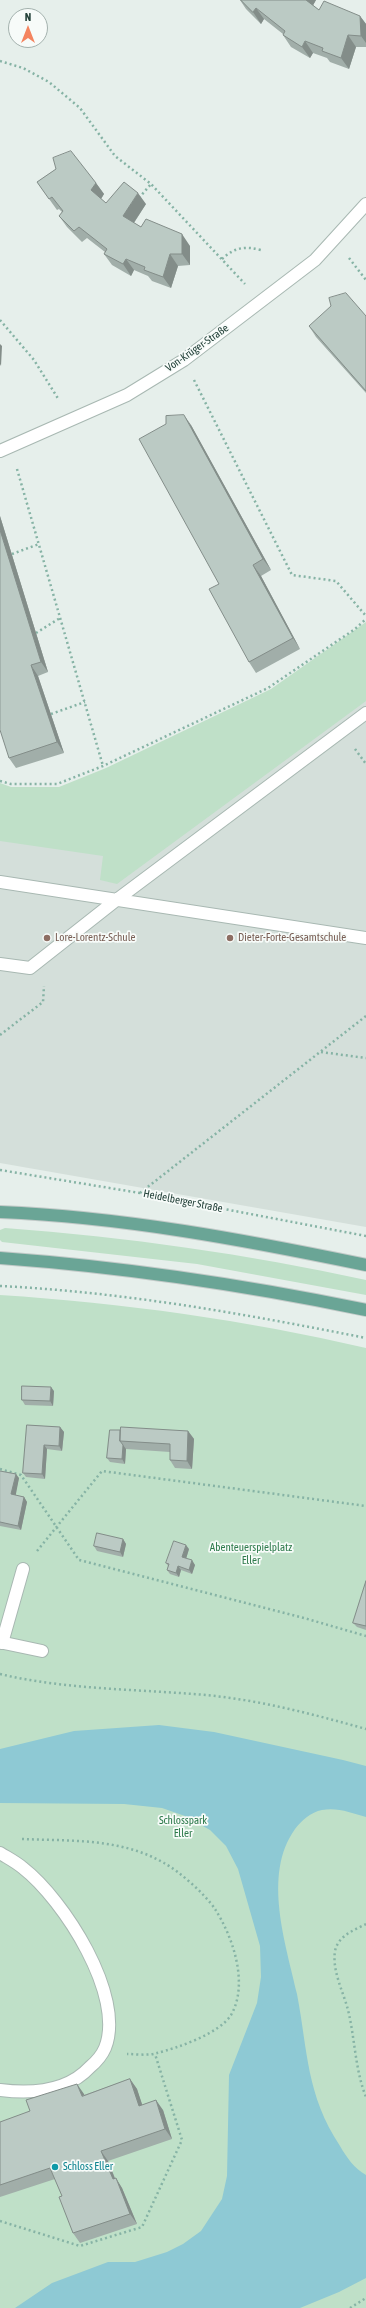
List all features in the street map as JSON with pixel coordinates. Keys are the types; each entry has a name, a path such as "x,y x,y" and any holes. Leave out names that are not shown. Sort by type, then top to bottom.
{"main road":[{"path":"0,1212 39,1214 232,1238 366,1264"},
{"path":"0,1258 158,1273 277,1292 366,1310"}],"street":[{"name":"Von-Krüger-Straße","path":"5,449 127,395 184,360 315,260 366,204"},
{"path":"0,964 30,968 115,901 366,713"},
{"path":"0,882 115,901 366,938"},
{"path":"23,1569 1,1642 42,1651"},
{"path":"0,1853 24,1868 71,1922 94,1963 101,1983 107,2013 108,2031 105,2049 101,2055 88,2070 74,2081 40,2091 26,2092 0,2090"}],"path":[{"path":"0,61 23,68 49,82 80,108 115,156 151,184 262,301"},
{"path":"139,198 151,184"},
{"path":"222,258 236,248 249,247 261,250"},
{"path":"0,320 34,360 70,420"},
{"path":"0,781 11,784 57,784 103,766 268,688 354,629 366,618 336,581 292,575 184,360"},
{"path":"5,449 39,544 103,766"},
{"path":"12,554 39,544"},
{"path":"36,633 60,618"},
{"path":"51,714 85,702"},
{"path":"0,1035 43,1002 47,954"},
{"path":"140,1193 366,1016"},
{"path":"321,1052 366,1058"},
{"name":"Heidelberger Straße","path":"0,1170 140,1193 366,1236"},
{"path":"0,1286 141,1300 261,1317 366,1338"},
{"path":"0,1469 21,1476 79,1560 304,1618 366,1636"},
{"path":"23,1569 102,1471 366,1506"},
{"path":"0,1674 50,1684 194,1694 253,1701 366,1729"},
{"path":"0,2221 80,2246 142,2227 182,2140 155,2054 183,2045 216,2030 230,2016 239,1987 236,1963 227,1931 214,1908 190,1883 165,1863 145,1853 101,1842 21,1839"},
{"path":"366,1924 352,1931 340,1940 335,1950 335,1966 348,2010 366,2097"},
{"path":"350,2308 366,2298"}],"shaded area":[{"name":"Dieter-Forte-Gesamtschule","path":"366,637 366,1227 0,1163 0,815 93,841"}],"green space":[{"path":"366,622 366,701 117,884 100,880 103,856 0,841 0,783 11,787 59,787 106,768 271,689"},
{"path":"5,1228 96,1236 232,1254 277,1262 366,1280 366,1295 197,1264 2,1242 0,1240 0,1230"},
{"name":"Schlosspark Eller","path":"0,1295 46,1298 184,1314 275,1329 366,1348 366,2308 0,2308"}],"water":[{"path":"159,1725 214,1732 366,1766 366,1817 344,1811 328,1809 318,1811 307,1817 295,1829 285,1847 280,1867 278,1888 283,1932 297,1994 306,2054 314,2090 320,2108 329,2127 348,2159 354,2166 366,2175 366,2278 339,2292 300,2308 15,2308 52,2283 108,2262 135,2262 167,2252 183,2244 201,2231 222,2199 227,2176 229,2075 257,2003 261,1977 260,1946 238,1869 226,1846 210,1830 185,1816 162,1808 124,1804 0,1803 0,1749 74,1731"}],"building":[{"path":"241,0 306,0 319,10 324,1 360,16 361,36 348,35 341,58 322,51 323,48 305,41 302,47 283,35 285,31 256,8 253,12"},
{"path":"71,151 96,183 91,190 106,203 124,182 138,193 123,216 141,227 146,219 182,234 182,254 170,254 163,277 144,270 145,267 126,259 123,264 104,254 107,249 79,227 74,231 59,216 63,211 52,197 49,199 37,182 56,169 53,158"},
{"path":"346,293 366,316 366,391 309,326 331,306 329,298"},
{"path":"184,415 263,559 253,565 293,638 249,662 209,589 219,584 139,439 166,424 166,416"},
{"path":"0,530 41,662 31,665 57,742 9,758 0,730"},
{"path":"22,1386 51,1387 50,1401 22,1400"},
{"path":"27,1425 60,1427 59,1446 44,1445 42,1474 23,1473"},
{"path":"121,1427 188,1431 187,1461 170,1460 170,1444 120,1441"},
{"path":"110,1430 120,1430 120,1441 123,1445 122,1459 107,1458"},
{"path":"0,1471 16,1474 11,1494 24,1497 18,1526 0,1522"},
{"path":"97,1533 123,1539 120,1552 94,1546"},
{"path":"174,1541 186,1545 182,1557 192,1560 189,1570 178,1566 176,1573 167,1570 169,1564 166,1563"},
{"path":"366,1581 366,1626 353,1623"},
{"name":"Schloss Eller","path":"130,2079 139,2106 156,2100 165,2129 101,2151 113,2179 116,2178 130,2214 73,2233 59,2197 62,2196 50,2168 0,2185 0,2122 30,2111 26,2100 77,2084 82,2096"}],"place":[{"name":"Lore-Lorentz-Schule","path":"47,938"},
{"name":"Dieter-Forte-Gesamtschule","path":"230,938"},
{"name":"Schloss Eller","path":"55,2167"}],"park label":[{"name":"Abenteuerspielplatz Eller","path":"251,1554"}]}
